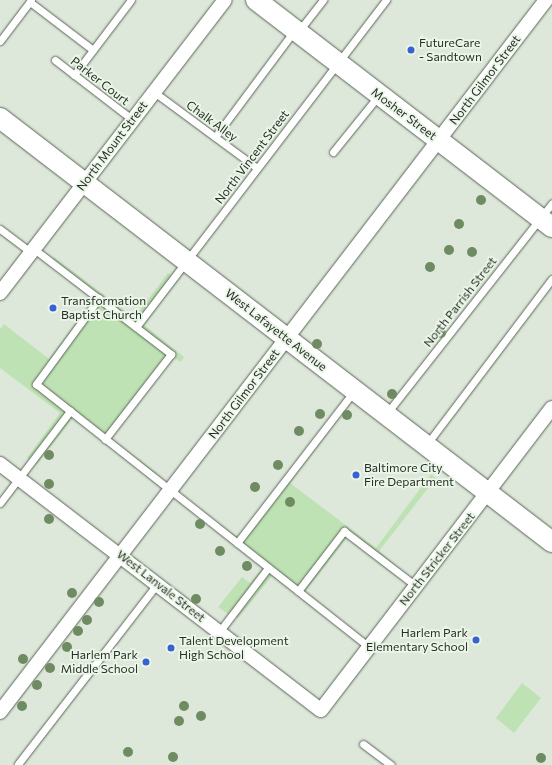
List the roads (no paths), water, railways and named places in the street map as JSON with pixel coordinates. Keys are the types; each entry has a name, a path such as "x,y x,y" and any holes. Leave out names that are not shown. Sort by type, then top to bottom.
{"main road":[{"name":"Mosher Street","path":"256,0 439,140 548,216"},
{"name":"West Lafayette Avenue","path":"0,118 552,542"}],"street":[{"name":"North Mount Street","path":"0,293 225,0"},
{"name":"North Gilmor Street","path":"0,712 546,0"},
{"name":"North Stricker Street","path":"321,710 552,408"},
{"name":"West Lanvale Street","path":"0,464 321,710"}],"lane":[{"path":"74,75 130,0"},
{"path":"215,137 296,31 323,0"},
{"name":"North Vincent Street","path":"136,327 386,0"},
{"path":"0,41 31,1 93,50"},
{"name":"Parker Court","path":"55,60 132,120"},
{"name":"Chalk Alley","path":"154,92 257,168"},
{"path":"333,152 379,94"},
{"name":"North Parrish Street","path":"386,415 548,216"},
{"path":"0,229 99,298 171,354 106,439"},
{"path":"426,445 552,279"},
{"path":"99,298 36,384 369,647"},
{"path":"236,543 354,391"},
{"path":"0,503 70,412"},
{"path":"298,591 344,531 416,586"},
{"path":"219,632 268,568"},
{"path":"18,764 157,584"},
{"path":"363,744 391,765"}],"place":[{"name":"FutureCare - Sandtown","path":"411,50"},
{"name":"Transformation Baptist Church","path":"53,308"},
{"name":"Baltimore City Fire Department","path":"356,475"},
{"name":"Harlem Park Elementary School","path":"476,640"},
{"name":"Talent Development High School","path":"171,648"},
{"name":"Harlem Park Middle School","path":"146,662"}]}
